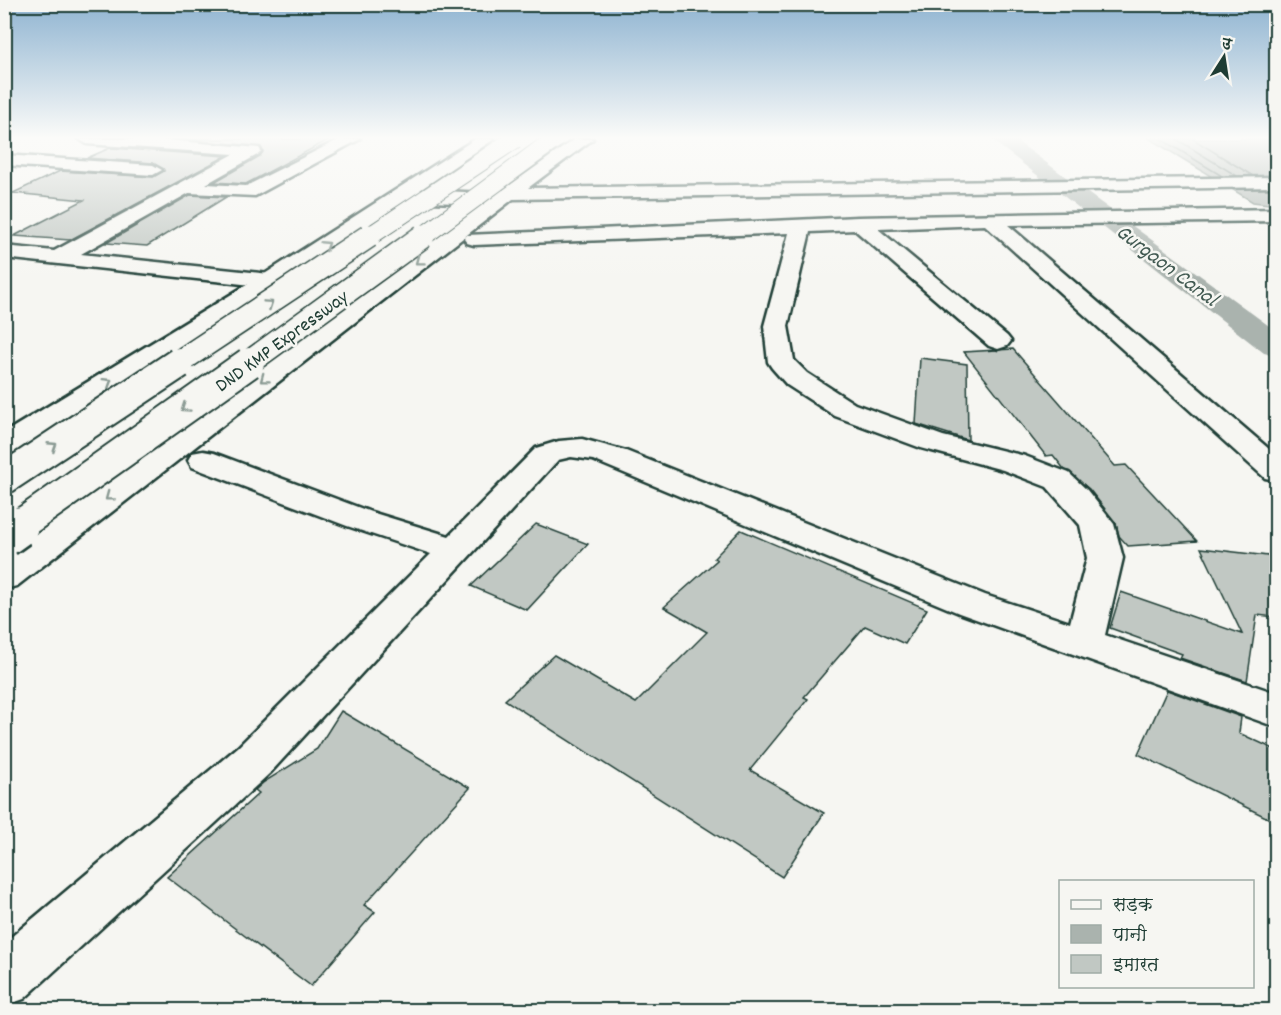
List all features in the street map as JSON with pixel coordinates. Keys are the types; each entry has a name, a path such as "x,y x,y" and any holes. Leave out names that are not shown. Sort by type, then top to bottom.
{"main road":[{"path":"59,257 190,186"},
{"path":"187,188 249,192 260,186"},
{"path":"4,446 272,280 417,186"},
{"name":"DND KMP Expressway","path":"4,478 444,186"},
{"name":"DND KMP Expressway","path":"4,537 304,324 491,186"},
{"path":"4,577 516,186"},
{"path":"1002,192 1116,186"},
{"path":"404,195 497,199 1002,192 1182,194 1276,192"},
{"path":"474,239 990,219 1272,215"},
{"path":"990,219 1276,471"},
{"path":"858,223 998,341"},
{"path":"801,226 776,326 781,362 797,379 845,410 932,442 1014,463 1058,480 1097,524 1105,558 1084,643"},
{"path":"4,252 272,280"},
{"path":"4,979 254,760 547,454 561,448 575,447 638,466 972,604 1276,710"},
{"path":"203,460 359,519 457,550"}],"water":[{"path":"1227,186 1276,186 1276,205 1253,202"}],"building":[{"path":"27,186 170,186 70,240 14,236 84,200 13,193"},
{"path":"190,195 226,197 147,246 106,243"},
{"path":"1013,349 1115,466 1126,465 1197,541 1128,546 1119,536 1116,523 1089,489 1064,469 1053,455 1046,456 964,352"},
{"path":"920,358 967,364 968,440 916,424"},
{"path":"536,524 588,544 527,610 471,586"},
{"path":"741,530 927,609 905,644 865,626 804,697 808,699 750,770 824,813 782,877 505,700 554,655 636,703 707,632 664,607 717,560 714,558"},
{"path":"1201,548 1276,557 1276,617 1257,615 1247,681 1180,658 1182,654 1110,628 1121,592 1242,634"},
{"path":"1167,690 1241,717 1239,733 1276,750 1276,822 1138,754"},
{"path":"341,711 470,788 364,905 375,912 311,986 167,877 259,793 255,790 264,782 317,749"}],"waterway":[{"name":"Gurgaon Canal","path":"1064,186 1276,346"}]}
